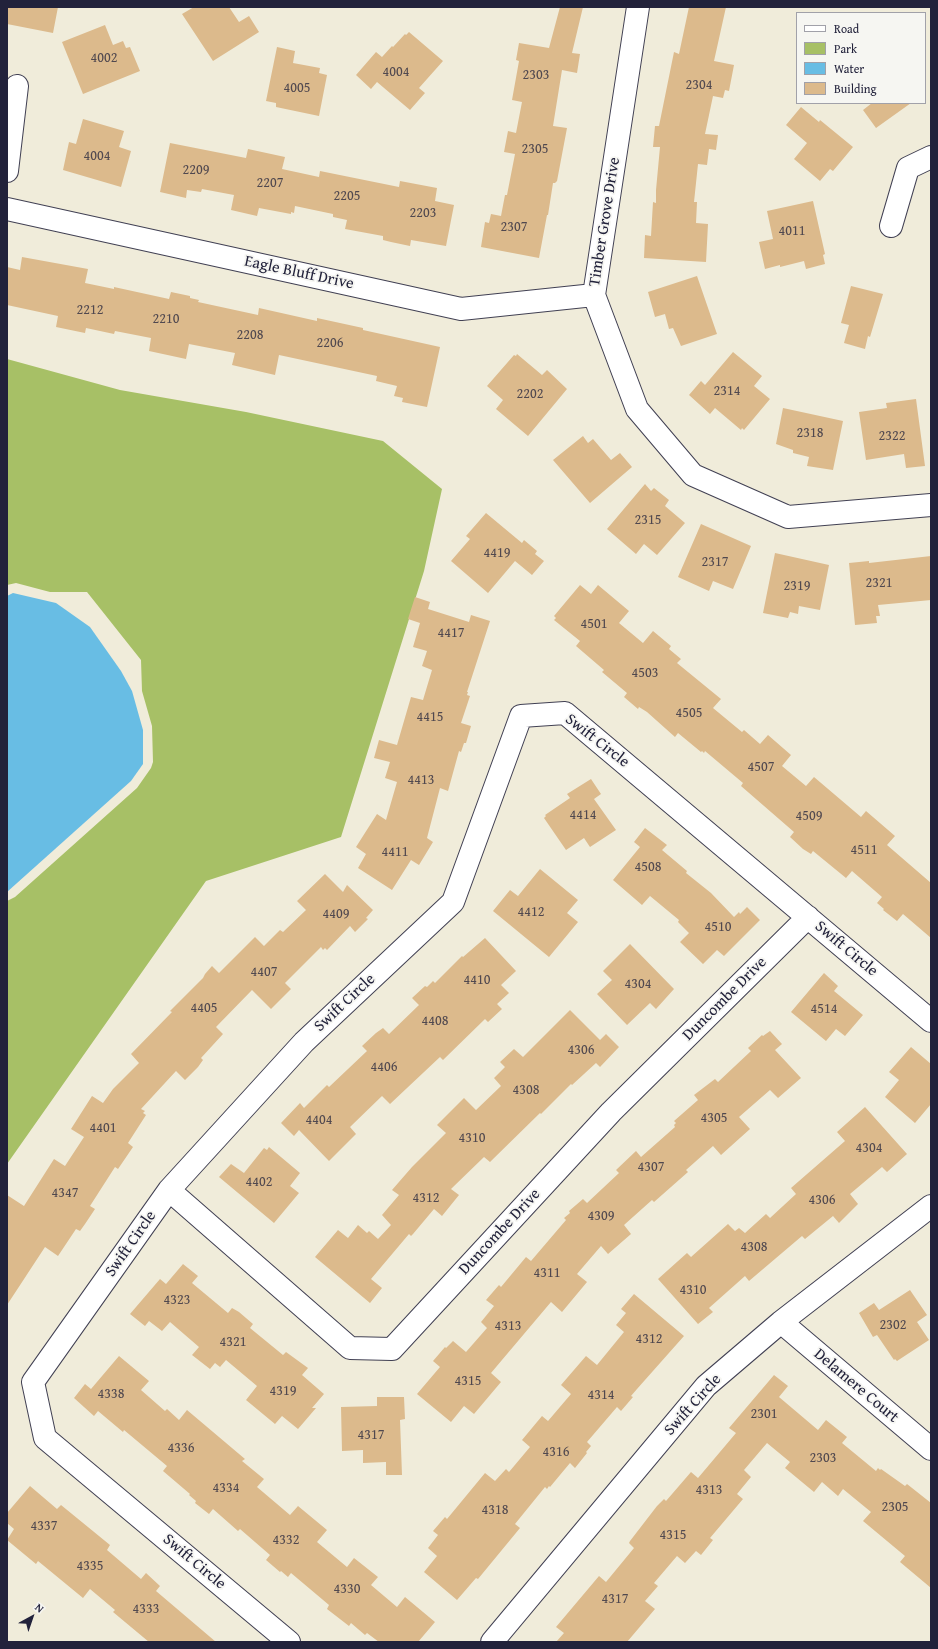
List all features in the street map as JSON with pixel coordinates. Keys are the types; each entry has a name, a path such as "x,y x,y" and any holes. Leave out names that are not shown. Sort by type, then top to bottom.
{"street":[{"name":"Timber Grove Drive","path":"638,7 594,295 637,409 693,475 788,517 931,505"},
{"path":"7,170 17,86"},
{"path":"891,226 908,168 931,157"},
{"name":"Eagle Bluff Drive","path":"7,209 461,309 594,295"},
{"name":"Swift Circle","path":"289,1642 46,1438 33,1382 169,1190 304,1042 453,902 521,716 565,712 931,1021"},
{"name":"Duncombe Drive","path":"169,1190 350,1348 392,1348 611,1112 808,917"},
{"name":"Swift Circle","path":"492,1642 706,1386 781,1322 931,1206"},
{"name":"Delamere Court","path":"781,1322 931,1449"}],"green space":[{"path":"7,359 120,390 246,412 383,441 442,489 424,571 341,837 206,881 7,1164 7,901 15,897 137,788 151,768 153,762 152,726 142,691 141,660 87,592 50,592 16,583 7,585"}],"water":[{"path":"13,593 56,603 90,627 121,671 132,691 143,730 143,764 131,781 7,892 7,596"}],"building":[{"path":"7,7 58,7 53,33 7,24"},
{"path":"194,7 229,7 239,22 249,16 259,32 213,61 182,14"},
{"path":"560,7 583,7 572,53 580,54 577,73 562,70 553,126 567,128 557,181 553,183 539,258 481,247 485,222 489,223 491,214 501,216 505,195 507,195 515,154 504,152 508,131 516,133 522,102 512,100 519,61 516,60 519,43 549,48"},
{"path":"689,7 726,7 714,61 734,65 729,91 725,90 723,98 713,96 705,134 718,135 716,150 709,149 707,165 698,164 694,202 697,202 696,223 708,224 706,262 644,258 645,235 651,236 653,202 656,203 660,147 653,147 655,126 659,126 674,52 679,54"},
{"path":"105,25 113,45 123,41 126,48 130,47 140,71 83,94 62,42"},
{"path":"409,32 443,61 419,88 425,93 410,110 377,82 371,89 356,75 376,52 382,57 392,46 393,47 405,34 406,35"},
{"path":"277,47 295,51 293,63 320,68 319,73 327,75 319,116 276,107 276,103 266,101"},
{"path":"871,104 910,104 876,128 863,110"},
{"path":"801,107 819,122 820,120 853,147 833,171 830,169 820,181 794,159 807,143 786,125"},
{"path":"83,119 124,131 119,147 131,151 121,187 63,170 69,142 76,144"},
{"path":"170,143 246,158 248,149 285,157 282,169 319,177 320,171 399,187 400,181 437,188 435,201 454,205 446,246 411,240 410,246 383,240 383,236 345,229 347,220 333,217 333,214 295,206 294,213 291,212 291,214 259,208 257,216 231,210 234,195 202,189 201,192 187,190 186,198 160,192"},
{"path":"813,201 825,254 823,255 825,264 806,269 804,261 765,269 759,242 773,239 767,211"},
{"path":"22,257 88,269 85,283 114,289 114,287 169,299 171,292 190,296 190,298 199,300 198,302 258,315 259,308 317,321 317,318 440,347 427,407 402,402 403,398 394,396 397,386 376,381 377,376 279,355 275,375 232,365 235,353 189,344 186,359 149,351 151,338 115,331 114,334 86,328 85,333 56,327 58,316 7,305 7,267 20,270"},
{"path":"697,276 717,334 681,346 673,328 669,329 665,314 655,317 648,292"},
{"path":"851,286 883,294 865,349 844,343 849,325 841,323"},
{"path":"733,352 762,376 754,386 770,399 744,430 742,428 741,430 715,408 710,414 689,395 701,381 705,385"},
{"path":"517,354 542,375 547,370 567,389 528,436 496,409 503,400 487,386 514,355 516,356"},
{"path":"916,399 925,466 906,468 904,454 866,460 859,412 887,408 886,403"},
{"path":"783,408 843,421 833,470 807,466 809,457 793,453 793,450 776,444"},
{"path":"583,436 588,443 593,439 611,460 620,453 632,467 590,503 553,460"},
{"path":"645,484 651,491 654,488 669,500 665,506 685,523 657,555 644,544 636,554 607,529"},
{"path":"486,513 522,543 524,540 537,551 535,554 544,561 532,575 515,561 488,593 451,561 470,539 466,536"},
{"path":"701,524 751,546 733,589 713,581 709,591 678,577"},
{"path":"775,553 829,565 820,610 799,606 798,614 790,612 788,618 763,613"},
{"path":"931,556 931,600 878,605 880,616 876,616 877,623 855,625 849,563 869,561 869,563"},
{"path":"580,585 591,594 598,585 629,611 619,623 643,643 653,631 671,646 669,649 681,659 677,663 721,699 713,708 742,732 744,730 760,744 768,735 791,755 782,766 806,786 814,777 861,817 866,811 895,836 887,845 931,883 931,938 903,914 897,921 883,910 884,909 877,903 882,897 852,871 846,878 813,851 811,854 803,849 790,837 794,832 741,786 743,783 705,751 704,753 702,751 701,752 678,733 675,737 647,712 639,707 638,709 624,697 627,693 602,672 604,670 576,646 580,641 554,620 556,618 554,616"},
{"path":"415,597 430,602 428,609 469,622 471,615 490,621 467,692 467,695 470,696 461,723 471,726 466,743 464,743 461,752 459,751 448,791 440,788 427,838 433,842 419,865 411,860 392,890 358,868 366,854 356,847 377,814 386,820 397,782 385,778 390,762 374,758 379,740 397,745 411,697 423,700 432,670 422,666 427,651 413,647 420,623 408,619"},
{"path":"591,779 601,794 594,799 616,830 590,847 584,838 566,850 544,818 546,816 545,815 570,798 567,794"},
{"path":"645,828 667,845 662,850 687,871 686,873 711,893 734,917 739,912 740,914 747,907 760,920 724,956 717,950 703,964 680,942 689,933 678,922 679,920 650,896 642,905 613,880 640,847 634,842"},
{"path":"540,869 578,900 567,913 578,922 549,957 493,911 510,890 518,896"},
{"path":"325,874 343,892 347,885 373,910 366,918 368,919 355,932 350,926 327,950 325,948 323,950 321,947 285,983 291,989 271,1009 252,990 216,1027 223,1034 201,1058 203,1060 198,1067 185,1080 176,1071 141,1109 145,1111 143,1113 146,1115 128,1143 133,1147 118,1169 115,1167 90,1206 95,1209 80,1231 76,1229 58,1256 45,1247 7,1305 7,1195 24,1206 54,1159 65,1166 84,1137 71,1129 92,1096 103,1103 113,1089 139,1063 131,1054 172,1012 170,1011 203,978 212,966 219,973 255,937 264,946 280,930 283,932 306,910 297,901"},
{"path":"485,938 516,971 501,985 509,993 497,1004 502,1009 488,1022 485,1019 443,1060 440,1057 390,1104 382,1096 350,1127 356,1134 329,1161 299,1130 294,1136 281,1123 300,1103 304,1108 327,1085 329,1087 367,1051 362,1046 376,1033 383,1028 389,1034 419,1005 412,998 425,986 427,987 433,981 435,983 462,956 463,957"},
{"path":"630,944 674,989 656,1009 650,1003 627,1025 597,994 612,980 603,971"},
{"path":"824,973 838,986 834,991 863,1015 845,1036 836,1029 826,1041 791,1012"},
{"path":"570,1010 600,1040 606,1034 619,1047 600,1067 596,1063 572,1085 571,1084 490,1162 484,1157 451,1189 459,1195 442,1216 434,1209 411,1236 409,1234 371,1279 382,1288 370,1303 315,1257 338,1230 348,1238 358,1225 367,1233 369,1231 378,1239 391,1225 382,1215 399,1195 392,1190 412,1167 446,1133 437,1125 464,1098 476,1110 501,1086 494,1078 505,1067 500,1062 514,1049 523,1057"},
{"path":"770,1031 782,1044 775,1050 801,1078 778,1098 770,1090 739,1117 750,1129 721,1155 713,1146 686,1170 688,1172 654,1202 652,1200 624,1225 631,1234 608,1254 601,1246 577,1274 587,1282 562,1312 551,1302 491,1373 501,1382 474,1414 464,1406 451,1422 417,1394 440,1367 433,1361 445,1347 446,1348 453,1341 466,1352 487,1328 481,1322 494,1306 486,1300 499,1285 501,1287 526,1257 531,1261 566,1220 564,1218 570,1213 569,1211 583,1199 587,1203 619,1173 616,1170 636,1151 641,1157 675,1127 674,1125 676,1123 674,1121 698,1100 694,1095 715,1079 718,1082 751,1051 748,1048 762,1035 763,1036"},
{"path":"911,1047 931,1064 931,1104 915,1123 885,1097 899,1080 889,1072"},
{"path":"865,1107 907,1154 887,1172 882,1167 850,1194 858,1204 839,1223 833,1216 805,1239 802,1236 749,1281 745,1276 709,1308 713,1312 698,1324 658,1279 687,1253 691,1257 728,1224 735,1231 739,1228 745,1233 766,1214 770,1218 796,1194 791,1188 845,1141 837,1132"},
{"path":"269,1147 300,1173 290,1186 299,1193 274,1223 219,1177 231,1164 244,1173 264,1148 267,1150"},
{"path":"183,1264 198,1276 192,1283 228,1313 232,1308 239,1312 253,1324 250,1328 283,1355 286,1352 308,1368 302,1375 324,1394 312,1408 316,1408 298,1429 282,1416 275,1424 246,1400 257,1386 226,1360 220,1367 215,1363 210,1369 192,1355 199,1347 170,1322 162,1331 149,1321 145,1326 130,1314 160,1279 166,1284"},
{"path":"910,1290 927,1315 917,1322 929,1340 897,1361 895,1359 894,1360 877,1335 873,1337 859,1313 874,1303 879,1310"},
{"path":"634,1294 684,1336 631,1396 633,1397 621,1411 617,1407 587,1442 591,1446 575,1468 570,1463 550,1487 549,1486 547,1489 545,1487 515,1524 520,1528 478,1579 476,1578 457,1600 424,1572 437,1556 428,1548 438,1535 433,1531 445,1517 447,1519 485,1473 495,1481 506,1469 509,1472 530,1447 522,1440 542,1416 548,1421 571,1394 561,1385 586,1356 597,1365 624,1332 616,1325 626,1313 621,1309"},
{"path":"119,1356 149,1381 141,1390 165,1411 167,1409 179,1420 187,1410 245,1459 242,1461 264,1479 257,1487 290,1515 298,1506 327,1530 317,1542 347,1567 354,1558 378,1577 371,1585 397,1607 405,1597 435,1622 418,1642 379,1642 367,1633 365,1635 351,1623 349,1626 327,1609 329,1605 291,1573 288,1577 266,1560 270,1555 240,1529 238,1531 213,1509 209,1514 195,1503 196,1501 189,1495 190,1494 163,1471 167,1466 124,1430 123,1432 98,1411 94,1416 74,1398 85,1384 91,1389"},
{"path":"774,1375 788,1386 779,1397 818,1430 826,1420 847,1437 842,1443 876,1471 878,1468 880,1470 881,1469 905,1486 907,1484 931,1503 931,1588 900,1562 905,1556 863,1521 871,1512 843,1489 838,1496 822,1482 814,1492 785,1468 790,1462 767,1443 744,1470 751,1477 737,1494 743,1499 710,1538 713,1540 701,1555 696,1551 685,1563 677,1556 654,1583 658,1586 645,1601 655,1609 627,1642 556,1642 564,1633 556,1627 599,1576 606,1582 634,1548 629,1543 630,1541 657,1506 664,1499 666,1501 691,1472 698,1478 736,1433 729,1428"},
{"path":"377,1397 404,1397 405,1419 400,1420 402,1475 386,1475 386,1462 363,1463 363,1450 342,1451 341,1407 377,1406"},
{"path":"30,1486 57,1509 61,1505 110,1545 107,1550 141,1579 146,1573 160,1586 156,1591 216,1642 149,1642 113,1612 115,1610 90,1589 83,1598 38,1561 36,1564 7,1540 14,1529 7,1523 7,1513"}]}
